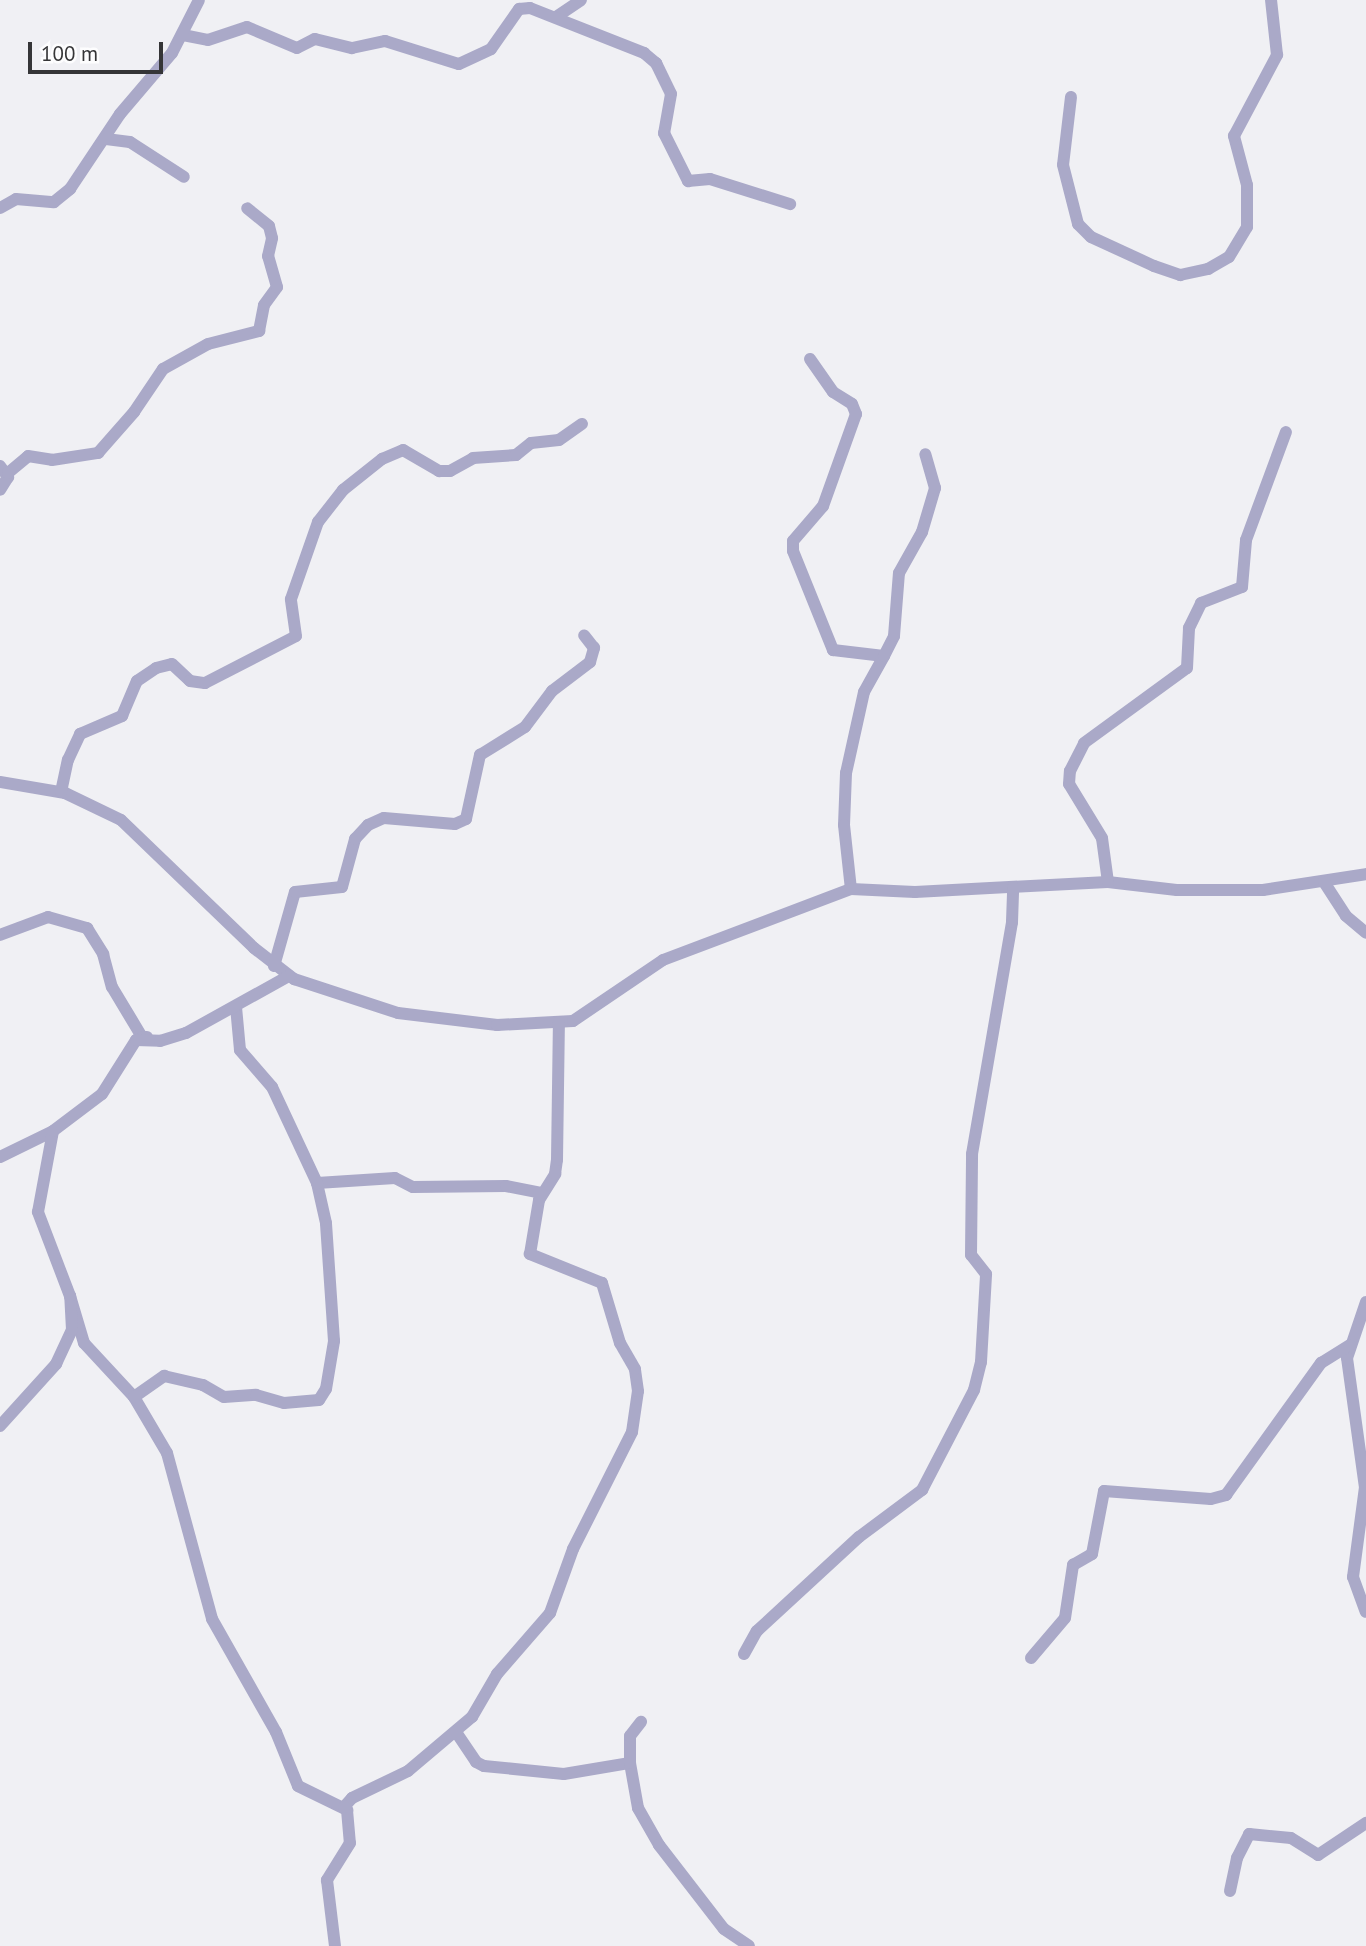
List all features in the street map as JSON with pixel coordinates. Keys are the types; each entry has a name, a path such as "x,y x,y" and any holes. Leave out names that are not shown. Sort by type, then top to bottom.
{"street":[{"path":"0,208 16,199 44,204 62,197 183,35 199,0"},
{"path":"555,18 581,0"},
{"path":"1071,97 1063,165 1078,224 1091,237 1154,267 1180,275 1209,269 1229,257 1247,227 1247,185 1234,136 1276,55 1270,0"},
{"path":"183,35 208,40 247,27 298,48 321,38 352,48 385,41 459,64 491,49 519,9 530,8 643,53 656,63 671,94 664,133 688,181 710,179 790,204"},
{"path":"106,139 130,142 184,177"},
{"path":"0,490 4,469 28,456 52,460 98,453 134,412 163,369 208,344 259,331 264,305 277,287 268,256 272,238 269,226 247,208"},
{"path":"810,359 833,392 852,404 856,414 823,506 793,541 793,551 833,650 884,656"},
{"path":"61,792 68,760 80,734 122,716 137,681 156,668 172,664 190,681 205,683 296,636 291,599 318,522 343,490 382,459 403,450 439,471 450,471 473,458 516,455 531,443 559,440 582,424"},
{"path":"1108,882 1102,838 1069,784 1070,771 1084,743 1187,668 1189,628 1201,603 1242,587 1246,540 1286,432"},
{"path":"851,889 844,825 846,773 864,692 894,636 899,573 922,532 935,488 925,454"},
{"path":"274,966 295,892 342,887 355,839 368,825 384,818 454,824 466,819 480,755 525,727 552,691 585,668 594,651 583,635"},
{"path":"0,782 61,792 99,806 121,820 274,966 289,976 398,1013 497,1025 573,1021 596,1009 663,960 851,889 915,892 1108,882 1177,890 1263,891 1366,874"},
{"path":"1324,882 1346,916 1366,933"},
{"path":"744,1654 757,1631 859,1537 922,1490 931,1465 974,1390 981,1362 986,1274 971,1255 972,1154 1012,922 1013,887"},
{"path":"0,935 48,917 87,928 103,954 112,987 142,1037 160,1041 236,1007 289,976"},
{"path":"134,1397 164,1376 203,1385 224,1397 256,1395 295,1404 324,1397 334,1341 326,1223 317,1183 272,1087 243,1055 236,1007"},
{"path":"344,1807 352,1797 408,1771 472,1717 507,1662 550,1613 573,1549 613,1475 636,1419 635,1369 620,1343 602,1283 530,1254 542,1193 555,1174 557,1160 559,1022"},
{"path":"0,1157 53,1131 102,1094 118,1076 130,1046 147,1037"},
{"path":"53,1131 38,1212 87,1349 134,1397 171,1464 212,1619 276,1732 298,1786 328,1803 344,1807 351,1819 351,1843 327,1880 335,1946"},
{"path":"317,1183 395,1178 413,1187 506,1186 542,1193"},
{"path":"0,1426 65,1349 72,1330 70,1296"},
{"path":"1366,1302 1348,1379 1357,1409 1365,1495 1353,1577 1366,1612"},
{"path":"1031,1658 1065,1618 1073,1565 1092,1554 1104,1491 1211,1499 1226,1495 1321,1363 1356,1341"},
{"path":"641,1722 630,1736 629,1763 638,1808 659,1845 724,1929 749,1946"},
{"path":"456,1732 476,1762 484,1766 564,1774 629,1763"},
{"path":"1230,1891 1237,1858 1249,1834 1291,1838 1318,1855 1366,1823"}]}
